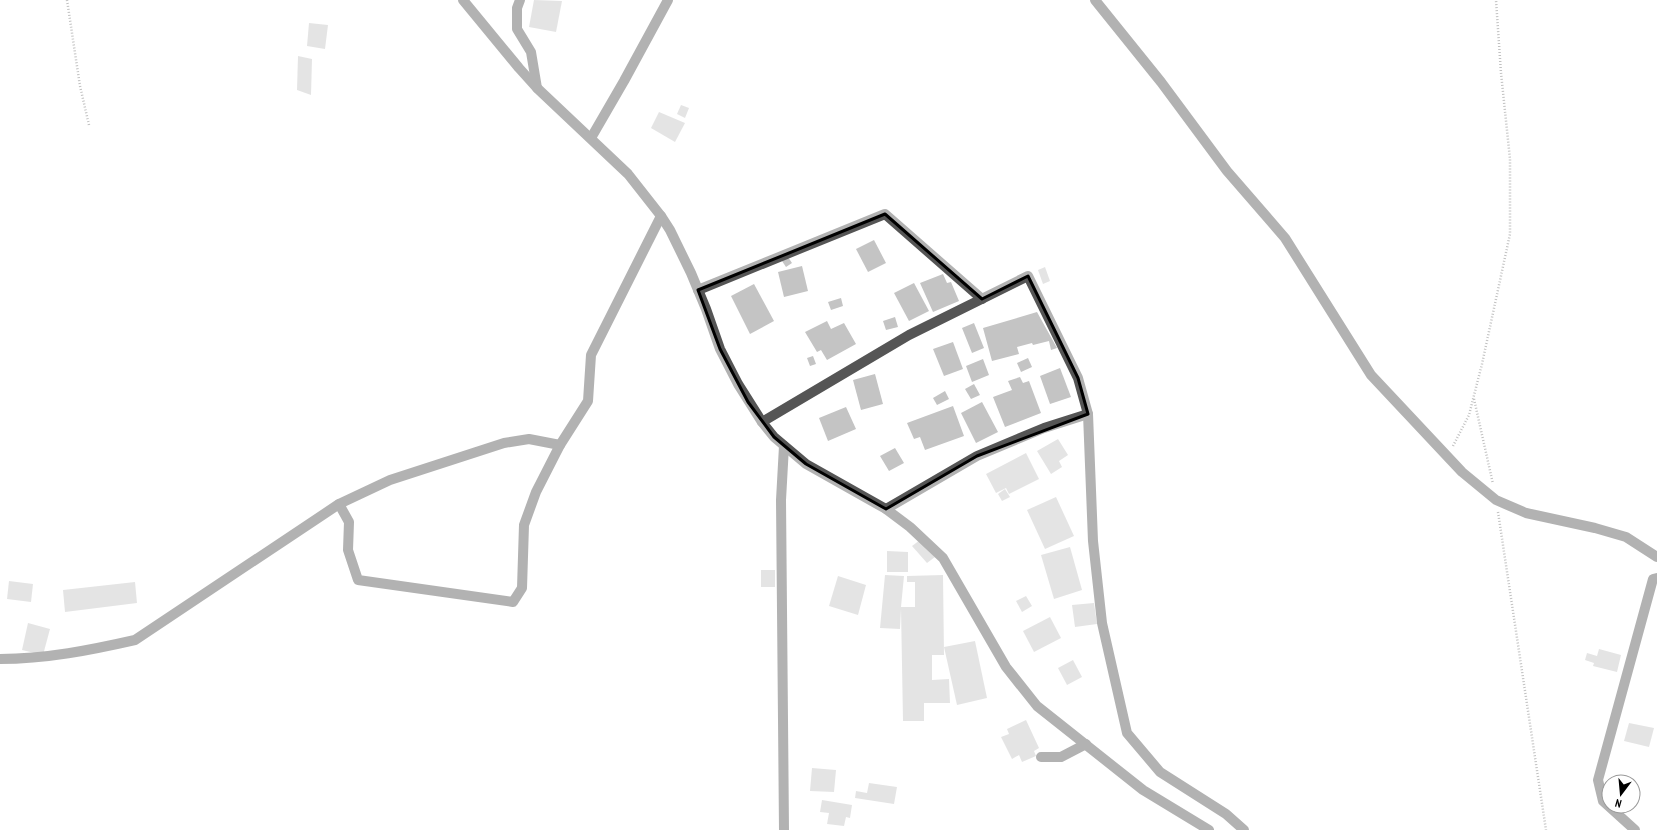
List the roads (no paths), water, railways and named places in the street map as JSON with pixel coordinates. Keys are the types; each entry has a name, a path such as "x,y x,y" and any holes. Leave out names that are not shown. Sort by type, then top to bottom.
{"street":[{"path":"462,0 537,88 628,174 661,216 670,230 698,290 720,349 738,384 762,422 784,446 806,464 886,510 910,527 943,558 1006,667 1037,706 1144,790 1209,830"},
{"path":"520,0 517,8 517,29 531,52 537,88"},
{"path":"591,138 624,82 668,0"},
{"path":"1095,0 1161,82 1227,170 1285,238 1371,376 1462,472 1496,500 1526,513 1595,528 1626,537 1657,557"},
{"path":"698,290 885,214 982,299"},
{"path":"339,504 349,522 348,550 358,580 513,602 522,588 524,525 536,492 560,445 588,401 591,355 661,216"},
{"path":"762,422 909,335 1028,276 1078,378 1088,414 1093,541 1102,623 1127,733 1160,772 1226,814 1244,830"},
{"path":"886,510 977,456 1044,428 1088,414"},
{"path":"0,659 25,659 97,649 135,640 339,504 390,480 504,443 528,439 560,445"},
{"path":"784,446 781,508 784,830"},
{"path":"1635,830 1603,801 1598,780 1653,579 1657,578"},
{"path":"1041,757 1061,757 1086,744"}]}
